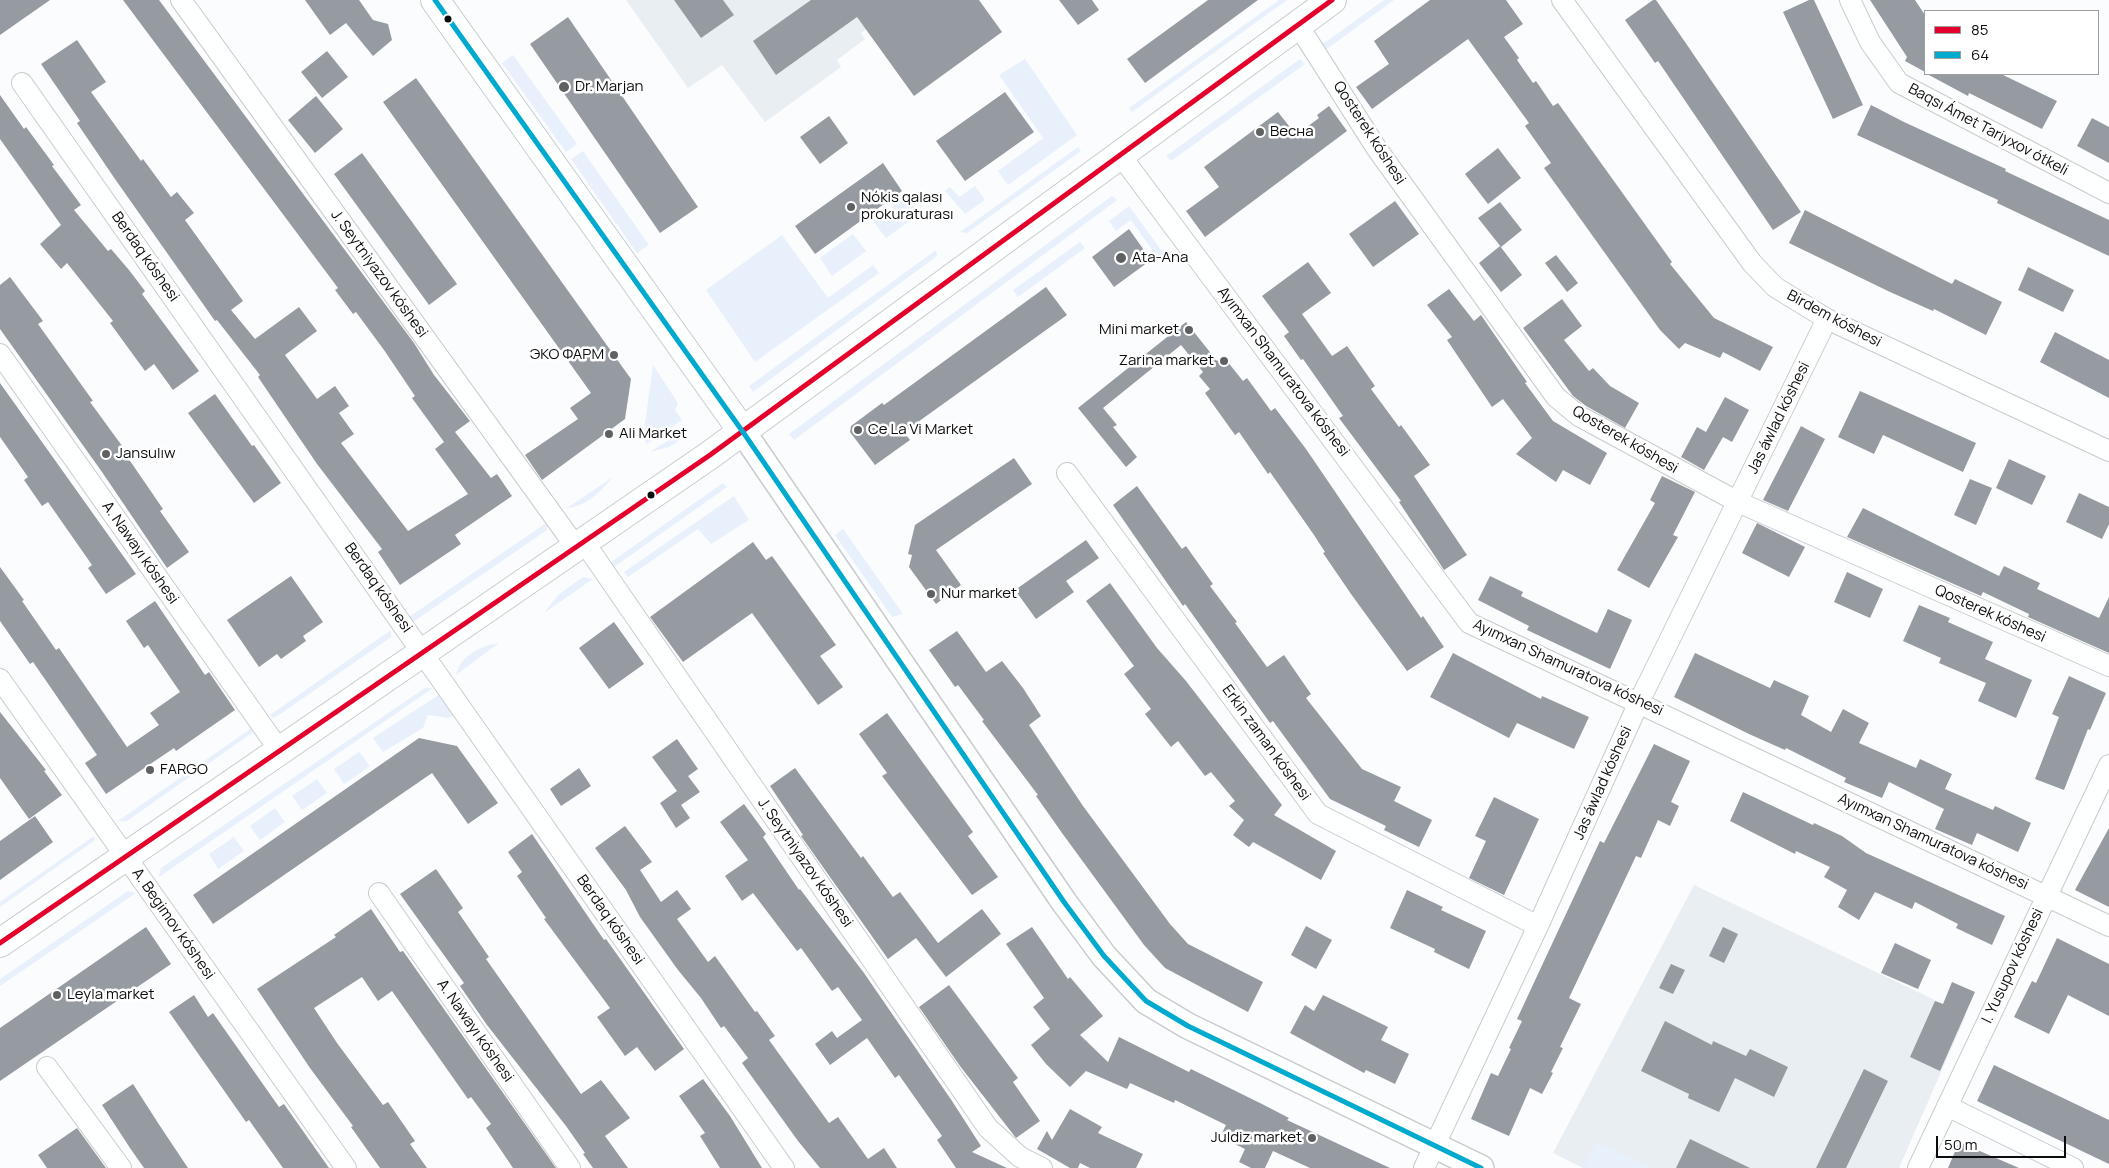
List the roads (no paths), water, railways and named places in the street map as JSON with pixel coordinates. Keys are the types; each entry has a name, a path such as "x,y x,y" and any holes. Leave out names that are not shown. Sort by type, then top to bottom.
{"main road":[{"path":"434,0 743,432"},
{"path":"0,943 743,432 1332,0"}],"street":[{"name":"J. Seytniyazov kóshesi","path":"181,0 580,545 988,1128 1020,1157 1042,1168"},
{"name":"Birdem kóshesi","path":"1562,0 1752,263 1775,287 1827,319 2109,451"},
{"name":"Baqsı Ámet Tariyxov ótkeli","path":"1850,0 1870,42 1899,83 2109,193"},
{"name":"Qosterek kóshesi","path":"1298,25 1377,149 1556,397 1579,416 1738,502 2109,666"},
{"name":"Berdaq kóshesi","path":"22,83 784,1168"},
{"name":"Ayımxan Shamuratova kóshesi","path":"1121,156 1469,623 2109,926"},
{"name":"Jas áwlad kóshesi","path":"1429,1157 1538,926 1639,702 1827,319"},
{"name":"A. Nawayı kóshesi","path":"0,354 280,751"},
{"path":"743,432 1064,902 1104,956 1146,1001 1188,1026 1429,1157 1480,1168"},
{"name":"Erkin zaman kóshesi","path":"1067,473 1318,814 1538,926"},
{"name":"A. Begimov kóshesi","path":"0,679 346,1168"},
{"name":"I. Yusupov kóshesi","path":"1918,1168 2109,765"},
{"name":"A. Nawayı kóshesi","path":"379,893 570,1168"},
{"path":"47,1067 120,1168"},
{"path":"1947,1106 2073,1168"}],"place":[{"name":"Dr. Marjan","path":"564,87"},
{"name":"Весна","path":"1260,132"},
{"name":"Nókis qalası prokuraturası","path":"851,207"},
{"name":"Ata-Ana","path":"1121,258"},
{"name":"Mini market","path":"1189,330"},
{"name":"ЭКО ФАРМ","path":"614,355"},
{"name":"Zarina market","path":"1224,361"},
{"name":"Ce La Vi Market","path":"858,430"},
{"name":"Ali Market","path":"609,434"},
{"name":"Jansulıw","path":"106,454"},
{"name":"Nur market","path":"931,594"},
{"name":"FARGO","path":"150,770"},
{"name":"Leyla market","path":"57,995"},
{"name":"Juldiz market","path":"1312,1138"}]}
